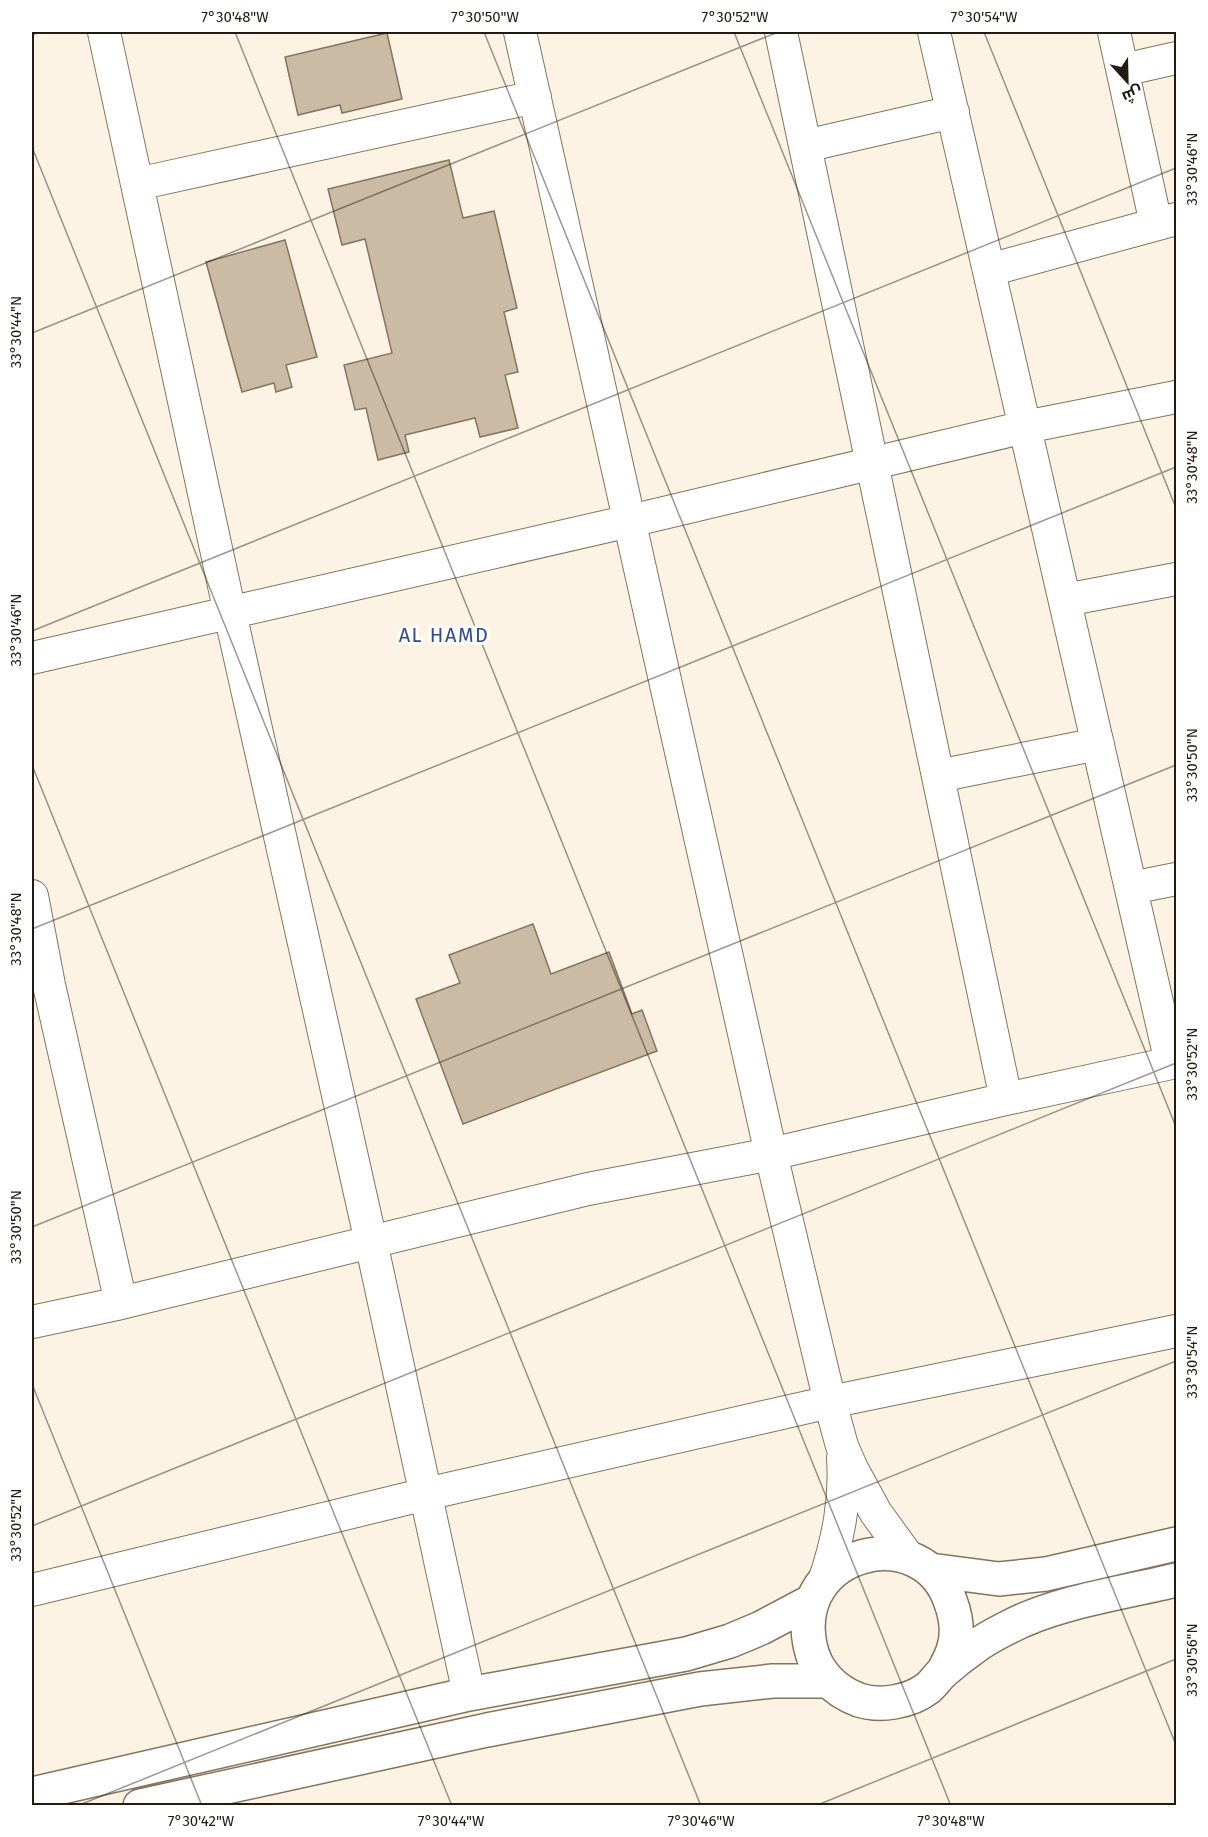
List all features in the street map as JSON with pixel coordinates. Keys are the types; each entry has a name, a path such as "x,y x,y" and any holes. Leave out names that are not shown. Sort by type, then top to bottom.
{"main road":[{"path":"32,1794 469,1694 686,1654 730,1641 761,1628 818,1590 842,1564 863,1556 885,1554 919,1564 999,1579 1046,1574 1176,1544"},
{"path":"919,1564 948,1592 956,1618 955,1646 943,1672"},
{"path":"818,1590 806,1629 812,1657 827,1681 840,1690 861,1700 884,1703 906,1699 927,1689 943,1672 974,1647 999,1632 1044,1612 1176,1580"},
{"path":"140,1806 487,1730 700,1689 773,1681 827,1681"}],"street":[{"path":"104,32 469,1694"},
{"path":"520,32 771,1154 842,1446 876,1513 919,1564"},
{"path":"781,32 1006,1098"},
{"path":"32,1322 121,1303 588,1189 771,1154 1006,1098 1174,1062 1131,888 934,32"},
{"path":"989,270 1166,221 1114,32"},
{"path":"1124,70 1176,58"},
{"path":"137,184 535,97"},
{"path":"806,146 953,112"},
{"path":"32,658 630,521 1025,427 1176,397"},
{"path":"1065,600 1176,579"},
{"path":"938,776 1098,744"},
{"path":"1131,888 1176,879"},
{"path":"32,896 40,986 121,1303"},
{"path":"32,1590 426,1494 831,1402 1176,1331"},
{"path":"818,1590 834,1552 842,1507 844,1472 842,1446"}],"building":[{"path":"387,33 402,99 342,113 340,105 298,115 285,57"},
{"path":"449,160 463,218 494,211 517,308 504,312 518,372 505,375 518,428 480,437 475,418 405,435 409,452 378,460 366,408 355,410 344,365 392,353 365,239 342,245 328,189"},
{"path":"285,240 317,357 286,365 292,387 276,392 274,383 242,392 206,262"},
{"path":"533,924 551,974 609,952 632,1014 642,1010 657,1051 463,1124 416,999 460,983 449,955"}],"district":[{"name":"AL HAMD","path":"444,635"}]}
